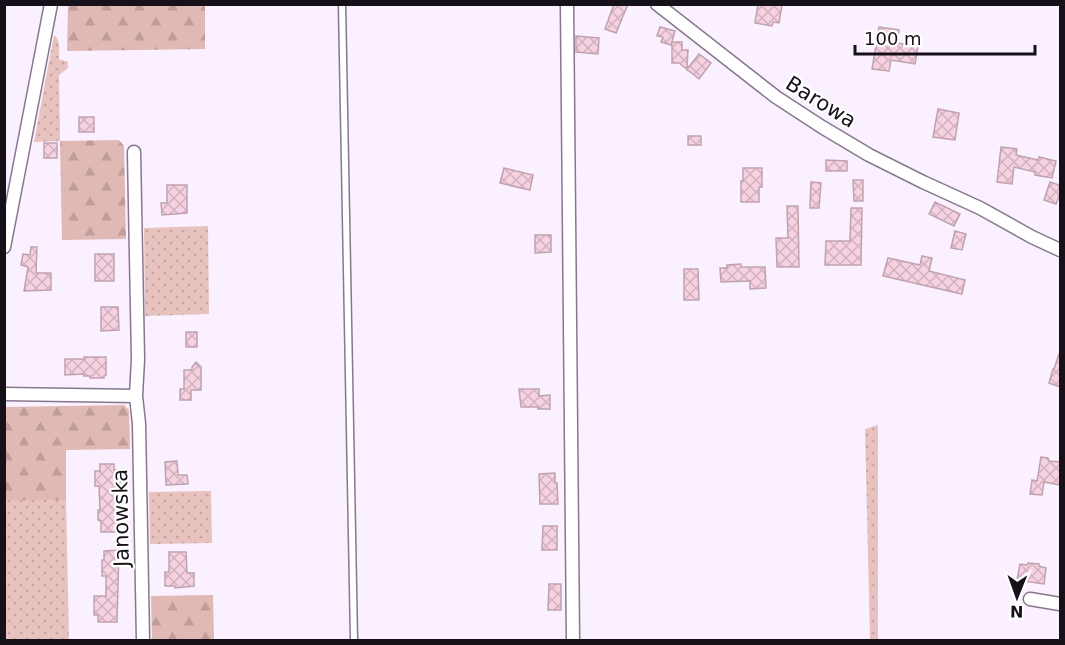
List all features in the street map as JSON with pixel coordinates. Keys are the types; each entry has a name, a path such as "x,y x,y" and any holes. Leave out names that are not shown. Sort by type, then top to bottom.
{"street":[{"path":"4,247 51,4"},
{"path":"567,4 573,640"},
{"name":"Barowa","path":"657,4 776,98 822,127 869,155 980,208 1060,250"},
{"name":"Janowska","path":"134,152 138,359 136,396 139,424 142,640"},
{"path":"4,394 136,396"},
{"path":"1030,599 1060,604"}],"lane":[{"path":"342,4 354,640"}],"shaded area":[{"path":"54,35 59,43 59,59 68,62 68,68 59,75 60,141 34,142"},
{"path":"208,226 209,314 145,316 144,228"},
{"path":"878,425 878,640 870,640 865,429"},
{"path":"211,491 212,543 150,544 149,492"},
{"path":"4,500 66,500 69,640 6,640"}],"green space":[{"path":"68,5 205,5 205,49 67,51"},
{"path":"119,140 124,146 126,239 62,240 60,141"},
{"path":"124,405 129,410 130,449 66,450 66,500 5,500 4,409 7,407"},
{"path":"213,595 214,640 152,640 151,596"}],"building":[{"path":"614,4 628,4 616,33 605,29"},
{"path":"758,4 782,5 779,23 773,22 772,26 755,23"},
{"path":"660,27 675,31 671,45 661,42 663,37 657,36"},
{"path":"879,27 899,30 897,43 918,46 915,64 891,60 889,71 872,69"},
{"path":"576,36 599,38 598,54 576,52"},
{"path":"672,42 682,42 682,50 688,50 687,69 699,54 711,63 699,79 679,63 672,63"},
{"path":"938,109 959,113 955,140 933,137"},
{"path":"79,117 94,117 94,132 79,132"},
{"path":"688,136 701,136 701,145 688,145"},
{"path":"44,143 57,143 57,158 44,158"},
{"path":"1001,147 1017,149 1016,155 1056,161 1052,178 1035,175 1035,172 1014,167 1012,184 997,182"},
{"path":"826,160 847,161 847,171 826,171"},
{"path":"504,168 533,175 530,190 500,183"},
{"path":"743,168 762,168 759,202 741,202"},
{"path":"853,180 863,180 863,201 854,201"},
{"path":"811,182 821,183 819,208 810,208"},
{"path":"1050,182 1059,185 1060,194 1056,204 1044,200"},
{"path":"167,185 187,185 187,213 162,215 161,203 167,203"},
{"path":"935,202 960,214 954,226 929,214"},
{"path":"787,206 798,206 799,267 777,267 776,238 788,238"},
{"path":"851,208 862,208 861,265 825,265 826,241 850,241"},
{"path":"955,231 966,234 962,250 951,248"},
{"path":"535,235 551,235 551,252 535,253"},
{"path":"31,247 37,247 36,273 51,273 51,290 24,291 28,267 21,265 23,254 30,255"},
{"path":"95,254 114,254 114,281 95,281"},
{"path":"922,256 932,258 929,271 965,280 962,294 883,276 888,258 920,265"},
{"path":"741,264 741,267 765,267 766,288 750,289 750,281 721,282 720,268"},
{"path":"684,269 698,269 699,300 684,300"},
{"path":"101,307 118,307 119,330 101,331"},
{"path":"186,332 197,332 197,347 186,347"},
{"path":"1060,354 1060,387 1049,383"},
{"path":"84,357 106,357 104,378 90,378 84,374 65,375 65,359 84,359"},
{"path":"196,362 201,367 201,390 191,390 191,400 180,400 180,389 184,389 184,370 192,370"},
{"path":"519,389 539,389 539,396 550,395 550,409 521,407"},
{"path":"1041,457 1048,458 1049,461 1060,462 1060,485 1044,482 1042,495 1030,494 1032,480 1037,481"},
{"path":"177,461 178,475 187,475 188,484 166,485 165,462"},
{"path":"100,464 114,464 116,474 120,474 120,487 117,487 117,532 101,532 101,521 98,520 99,486 95,486 95,471 100,471"},
{"path":"555,473 558,504 540,504 539,474"},
{"path":"543,526 557,526 557,550 542,550"},
{"path":"119,550 117,622 98,622 98,615 94,615 94,596 106,596 106,576 102,576 104,551"},
{"path":"169,552 186,552 187,573 194,573 194,586 175,588 175,586 165,586 165,572 169,572"},
{"path":"1028,563 1039,564 1046,568 1044,584 1017,580 1020,564 1027,565"},
{"path":"549,584 561,584 561,610 548,610"}]}
